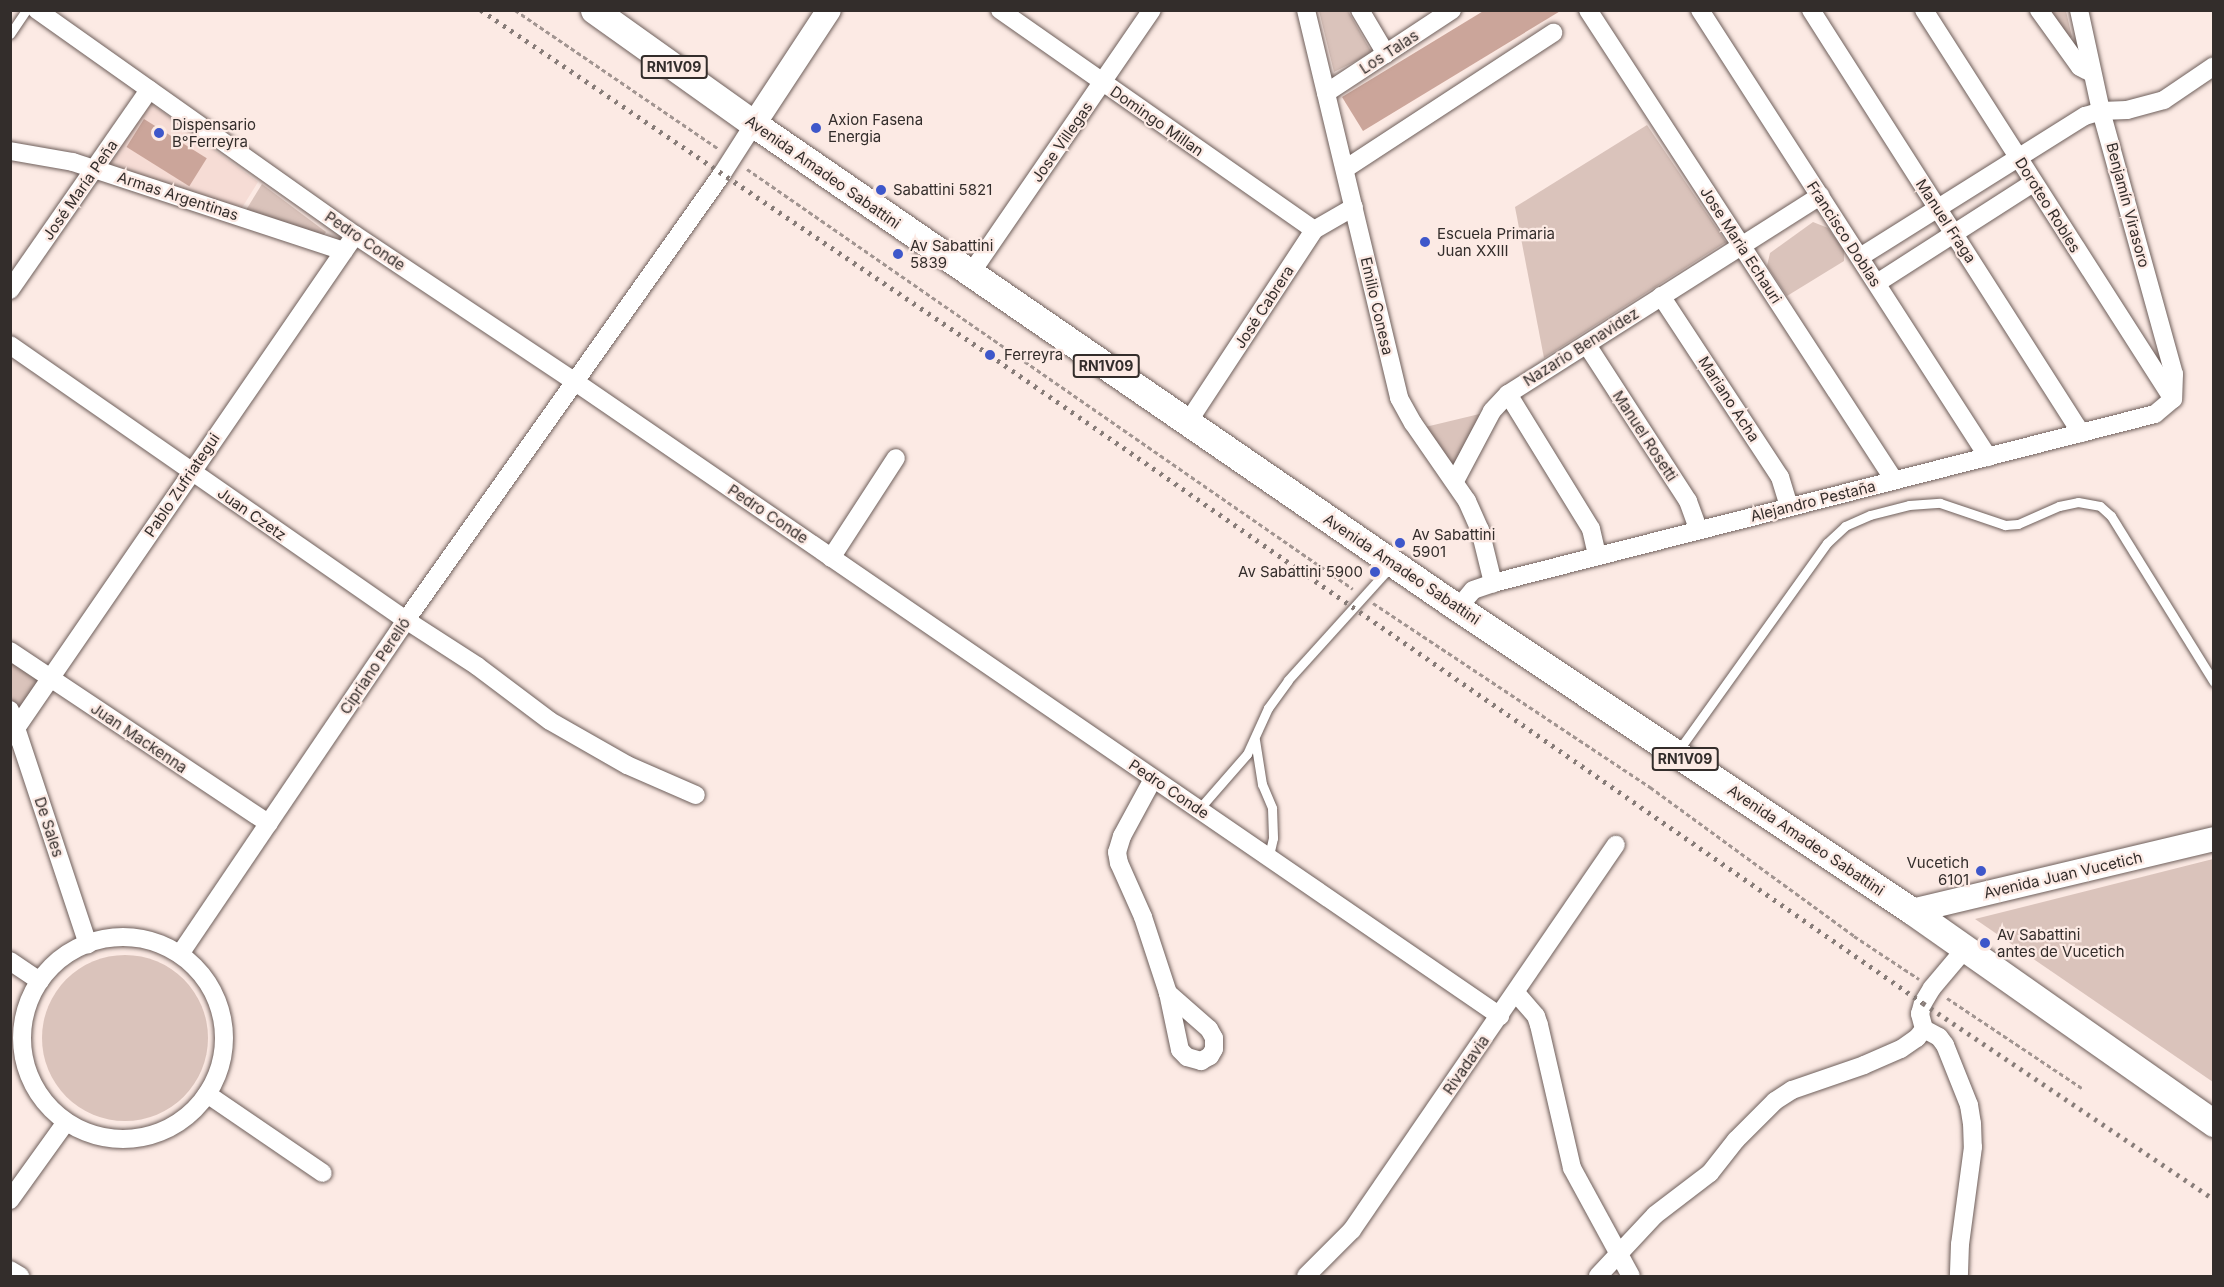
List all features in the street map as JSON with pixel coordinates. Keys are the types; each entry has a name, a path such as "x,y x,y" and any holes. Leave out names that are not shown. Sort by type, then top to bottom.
{"main road":[{"name":"Avenida Amadeo Sabattini","path":"594,10 754,124 1393,564 1912,911 2214,1123"},
{"path":"754,124 829,10"},
{"name":"Avenida Juan Vucetich","path":"1912,911 2214,839"}],"street":[{"name":"Pedro Conde","path":"37,10 355,235 574,381 1500,1016"},
{"name":"Domingo Millan","path":"1000,10 1314,230"},
{"name":"Jose Villegas","path":"970,273 1103,84 1152,10"},
{"name":"Emilio Conesa","path":"1306,10 1399,398 1413,423 1455,481 1480,530 1493,583"},
{"path":"1359,10 1386,54"},
{"name":"Los Talas","path":"1326,93 1452,10"},
{"name":"Francisco Doblas","path":"1700,10 1988,457"},
{"name":"Manuel Fraga","path":"1811,10 2080,433"},
{"name":"Doroteo Robles","path":"1924,10 2173,399"},
{"path":"2039,10 2080,68 2092,73"},
{"name":"Benjamín Virasoro","path":"2079,10 2101,111 2174,374 2173,399"},
{"name":"Jose Maria Echauri","path":"1591,12 1894,480"},
{"path":"1345,169 1553,33"},
{"path":"1860,257 2085,116 2101,111 2127,110 2164,100 2212,70"},
{"name":"José María Peña","path":"10,290 149,90"},
{"name":"Cipriano Perelló","path":"180,954 406,620 754,124"},
{"name":"Armas Argentinas","path":"10,150 96,169 344,251"},
{"path":"1877,283 2033,183"},
{"name":"Nazario Benavidez","path":"1455,481 1492,411 1508,394 1820,196"},
{"name":"José Cabrera","path":"1188,422 1314,230 1354,207"},
{"name":"Pablo Zufriategui","path":"13,733 355,235"},
{"name":"Mariano Acha","path":"1661,296 1780,477 1789,506"},
{"name":"Juan Czetz","path":"10,345 406,620 477,666 550,721 627,765 696,795"},
{"name":"Manuel Rosetti","path":"1587,345 1688,501 1698,529"},
{"path":"1508,394 1591,529 1597,555"},
{"name":"Alejandro Pestaña","path":"1458,608 1473,590 1493,583 2155,414 2173,399"},
{"path":"831,558 896,458"},
{"name":"Juan Mackenna","path":"10,651 268,824"},
{"name":"De Sales","path":"10,710 13,733 88,944"},
{"path":"1153,779 1122,836 1117,852 1168,993"},
{"name":"Rivadavia","path":"1312,1273 1352,1230 1616,845"},
{"path":"116,938 145,939 180,954 199,970 213,990 222,1013 225,1037 222,1061 207,1094 182,1121 160,1133 136,1139 111,1139 66,1122 49,1108 36,1091 16,1051 26,1010 40,981 66,955 88,944 116,938"},
{"path":"1959,1276 1959,1244 1973,1146 1972,1123 1969,1105 1945,1045 1939,1037 1924,1029 1920,1014 1932,988 1965,949"},
{"path":"10,961 40,981"},
{"path":"1516,993 1536,1016 1539,1025 1572,1168 1631,1276"},
{"path":"1598,1276 1655,1215 1710,1173 1736,1140 1775,1101 1809,1082 1844,1072 1901,1048 1917,1038 1924,1029"},
{"path":"207,1094 323,1173"},
{"path":"10,1200 66,1122"},
{"path":"10,1270 20,1276"}],"lane":[{"path":"10,34 26,10"},
{"path":"1677,753 1827,543 1845,526 1870,515 1909,505 1940,504 2005,525 2018,524 2059,506 2078,502 2100,506 2111,516 2214,682"},
{"path":"1199,809 1247,754 1268,708 1288,680 1393,564"},
{"path":"1255,740 1262,784 1272,808 1273,838 1269,856"}],"path":[{"path":"515,10 1362,596 1650,787 1854,936 2082,1088"}],"shaded area":[{"path":"1319,11 1348,11 1372,53 1334,72"},
{"path":"2047,11 2066,11 2072,37 2066,39"},
{"name":"Dispensario B°Ferreyra","path":"148,101 258,182 240,211 105,165"},
{"path":"1647,125 1726,242 1544,358 1515,207"},
{"path":"262,184 326,232 321,239 243,215"},
{"path":"1813,222 1828,228 1844,250 1844,261 1787,296 1767,266 1770,253"},
{"path":"1492,411 1455,481 1417,429"},
{"path":"10,661 42,683 18,718 11,696"},
{"path":"2213,859 2213,1082 1975,919"},
{"path":"125,955 157,961 184,979 202,1006 208,1038 202,1070 184,1097 157,1115 125,1121 93,1115 66,1097 48,1070 42,1038 48,1006 66,979 93,961"}],"building":[{"path":"1485,10 1562,10 1363,131 1342,97"},
{"path":"144,119 207,158 189,186 127,147"}],"railway":[{"path":"481,10 990,355 1923,1003 2214,1199"}],"place":[{"name":"Axion Fasena Energia","path":"816,128"},
{"name":"Dispensario B°Ferreyra","path":"159,133"},
{"name":"Sabattini 5821","path":"881,190"},
{"name":"Escuela Primaria Juan XXIII","path":"1425,242"},
{"name":"Av Sabattini 5839","path":"898,254"},
{"name":"Ferreyra","path":"990,355"},
{"name":"Av Sabattini 5901","path":"1400,543"},
{"name":"Av Sabattini 5900","path":"1375,572"},
{"name":"Vucetich 6101","path":"1981,871"},
{"name":"Av Sabattini antes de Vucetich","path":"1985,943"}]}
